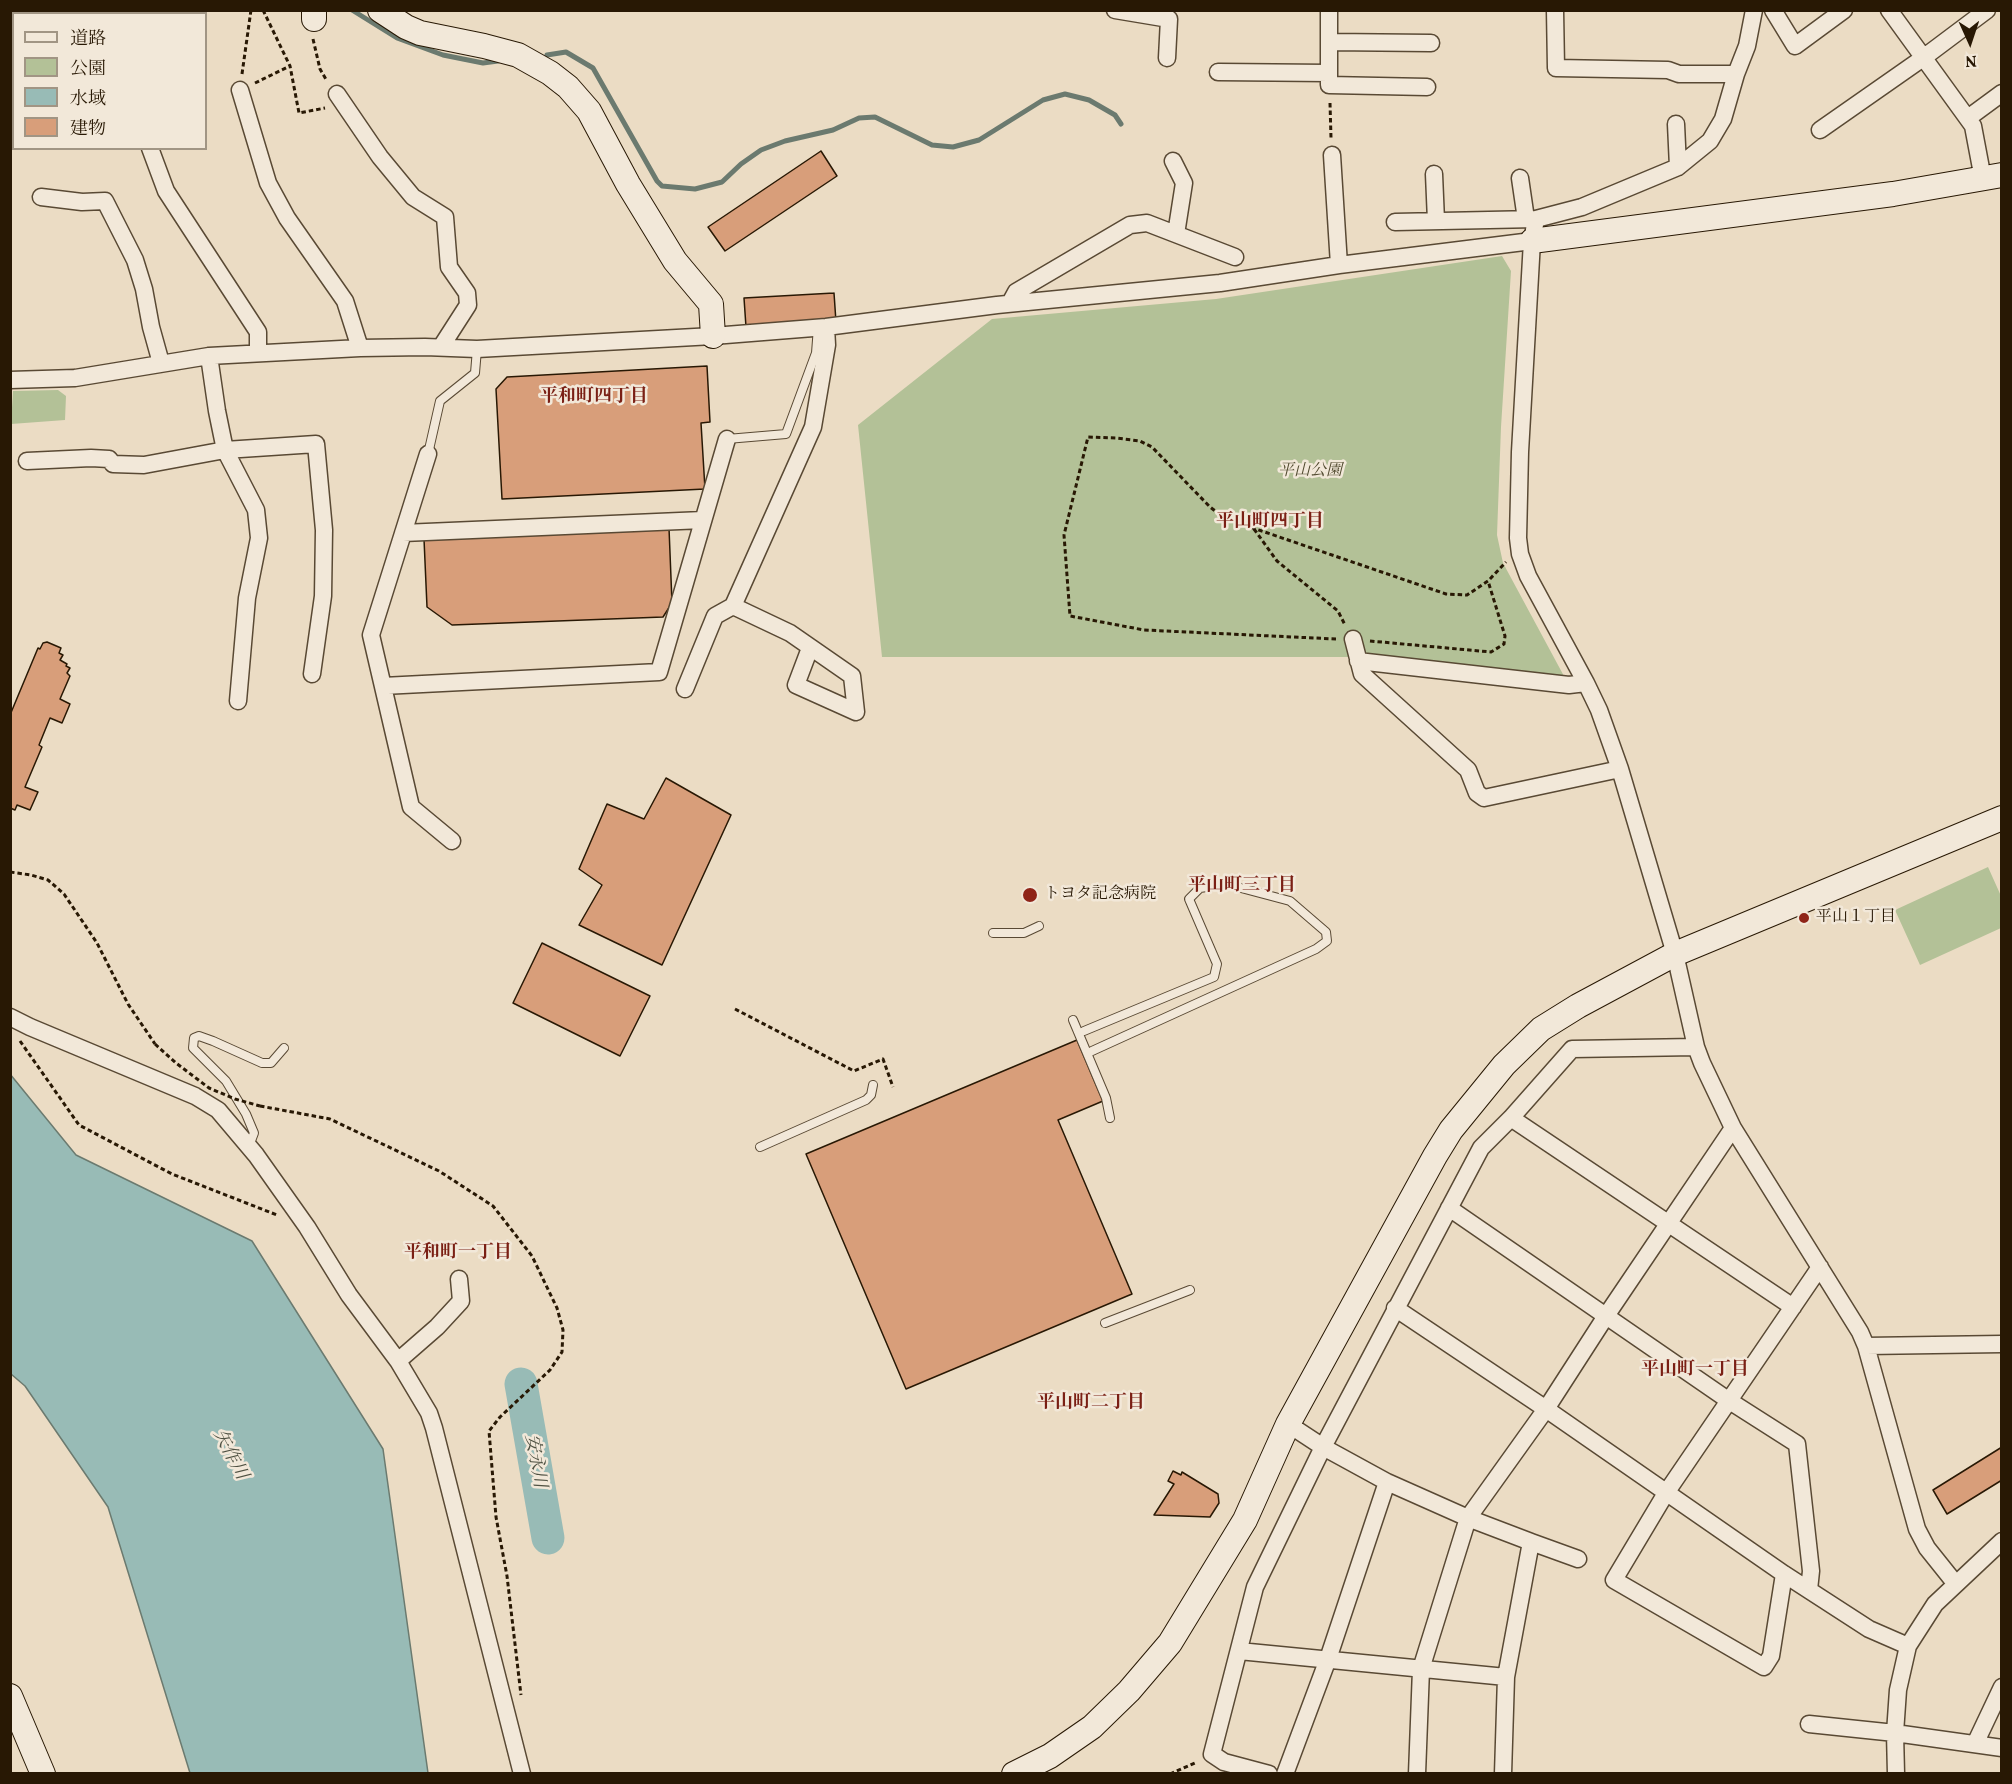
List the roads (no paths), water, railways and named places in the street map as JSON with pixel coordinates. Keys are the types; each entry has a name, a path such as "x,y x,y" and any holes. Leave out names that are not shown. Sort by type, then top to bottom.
{"street":[{"path":"380,10 420,33 484,46 518,56 550,73 568,87 589,111 628,184 675,261 711,304 713,336"},
{"path":"1115,10 1169,20 1167,58"},
{"path":"1329,10 1329,79"},
{"path":"1555,10 1556,68 1668,70 1679,74 1736,74"},
{"path":"10,380 75,378 209,356 360,348 477,349 713,336 822,327 1010,303 1220,283 1339,265 1479,248 1678,167 1710,141 1723,118 1747,46 1754,10"},
{"path":"1773,10 1795,46 1844,10"},
{"path":"1395,222 1479,220 1531,226 1893,194 1992,177 1973,126 1889,10"},
{"path":"1820,130 1987,10"},
{"path":"1329,42 1431,43"},
{"path":"1218,72 1426,87"},
{"path":"240,90 268,183 287,218 345,301 360,348"},
{"path":"1968,118 2001,93"},
{"path":"340,99 380,157 413,197 445,217 449,267 467,293 468,305 441,347"},
{"path":"1676,124 1678,167"},
{"path":"151,150 166,191 258,332 258,353"},
{"path":"1332,155 1339,265"},
{"path":"1173,161 1184,183 1176,234"},
{"path":"1434,174 1436,221"},
{"path":"1520,178 1531,226 1520,452 1518,538 1520,554 1528,576 1599,710 1620,769 1676,954 1696,1047 1733,1128 1860,1332 1866,1346 1917,1529 1927,1548 1955,1583"},
{"path":"41,197 82,202 105,201 135,260 161,363"},
{"path":"1479,220 1479,248"},
{"path":"1010,303 1016,292 1130,225 1147,223 1235,257"},
{"path":"685,689 715,616 734,606 813,427 827,345 822,327"},
{"path":"209,356 225,450 256,510 259,538 247,598 238,701"},
{"path":"383,686 659,672 727,439"},
{"path":"27,461 91,458 109,459 113,464 144,465 225,450 316,444 324,541 323,596 312,674"},
{"path":"428,454 371,635 411,807 452,842"},
{"path":"403,533 704,520"},
{"path":"734,606 790,633 810,648"},
{"path":"1353,639 1362,674 1468,770 1477,793 1484,798 1620,769"},
{"path":"1358,661 1569,685 1586,683"},
{"path":"1014,1773 1050,1756 1092,1727 1129,1691 1170,1642 1245,1520 1288,1424 1435,1156 1451,1130 1503,1065 1541,1029 1578,1006 1676,954 2001,818"},
{"path":"10,1017 195,1096 218,1110 249,1146 308,1227 349,1295 398,1361 429,1413 522,1773"},
{"path":"1269,1773 1224,1762 1212,1754 1255,1587 1323,1447 1481,1148 1572,1049 1696,1047"},
{"path":"1511,1118 1793,1307"},
{"path":"1417,1773 1420,1669 1468,1518 1546,1409 1733,1128"},
{"path":"1449,1208 1728,1400 1797,1444 1810,1570 1809,1590"},
{"path":"1784,1574 1771,1656 1764,1667 1614,1580 1666,1493 1820,1267"},
{"path":"398,1361 437,1328 460,1301 459,1279"},
{"path":"1395,1308 1546,1409 1784,1574 1869,1629 1908,1646"},
{"path":"1866,1346 2001,1344"},
{"path":"1288,1424 1323,1447 1388,1482 1468,1518 1578,1559"},
{"path":"1285,1773 1328,1659 1388,1482"},
{"path":"1896,1773 1895,1732 1898,1690 1908,1646 1935,1604 2001,1541"},
{"path":"1503,1773 1506,1677 1531,1542"},
{"path":"1239,1651 1506,1677"},
{"path":"1975,1744 2001,1687"},
{"path":"10,1696 43,1773"},
{"path":"1809,1724 1895,1732 2001,1748"}],"lane":[{"path":"727,439 786,434 816,353 822,327"},
{"path":"428,454 440,401 475,374 477,349"},
{"path":"1084,1031 1214,977 1217,964 1188,899 1200,888 1226,884 1290,901 1326,932 1327,941 1316,949 1092,1051"},
{"path":"993,933 1024,933 1039,926"},
{"path":"1073,1020 1107,1098 1110,1118"},
{"path":"249,1146 254,1133 246,1114 226,1082 193,1048 194,1038 199,1036 213,1041 262,1063 271,1063 284,1048"},
{"path":"760,1148 866,1100 871,1095 873,1085"},
{"path":"1105,1323 1190,1290"}],"water":[{"name":"矢作川","path":"10,1074 76,1155 252,1241 383,1449 428,1773 190,1773 108,1507 25,1386 11,1374"}],"waterway":[{"path":"352,10 397,38 443,55 483,63 498,61"},
{"path":"547,55 566,52 593,68 662,186 695,189 722,182 741,164 761,150 785,141 833,130 859,118 875,117 932,145 953,147 979,140 1043,100 1065,94 1089,100 1115,115 1121,124"},
{"name":"安永川","path":"521,1384 548,1538"}],"place":[{"name":"トヨタ記念病院","path":"1030,895"},
{"name":"平山１丁目","path":"1804,918"}],"district":[{"name":"平和町四丁目","path":"594,398"},
{"name":"平山町四丁目","path":"1270,523"},
{"name":"平山町三丁目","path":"1242,887"},
{"name":"平和町一丁目","path":"458,1254"},
{"name":"平山町一丁目","path":"1695,1371"},
{"name":"平山町二丁目","path":"1091,1404"}],"park label":[{"name":"平山公園","path":"1310,472"}]}
